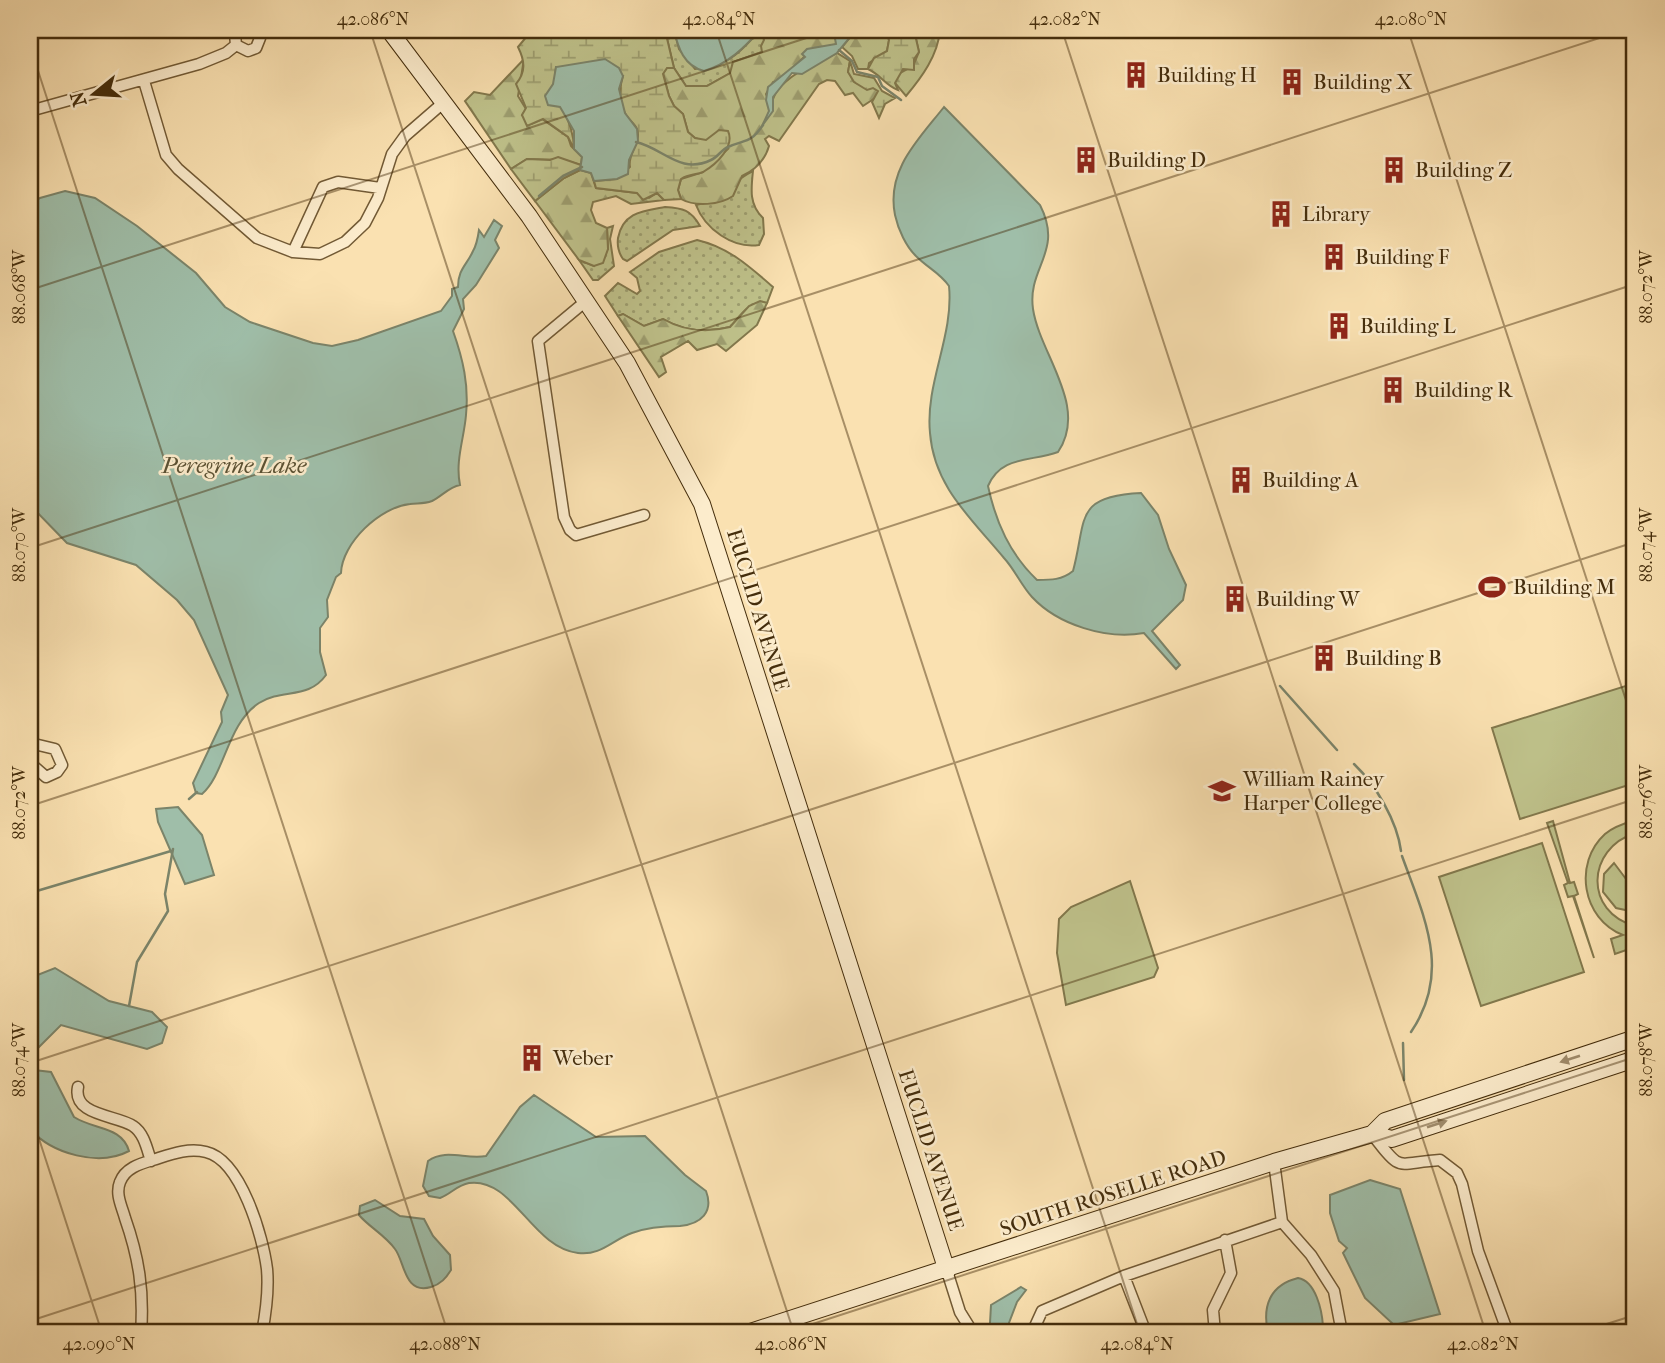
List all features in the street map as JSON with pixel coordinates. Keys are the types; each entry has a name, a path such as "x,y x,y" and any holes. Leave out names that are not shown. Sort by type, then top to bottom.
{"main road":[{"name":"EUCLID AVENUE","path":"389,30 529,216 627,363 702,504 947,1271"},
{"name":"SOUTH ROSELLE ROAD","path":"747,1333 947,1271 1273,1162 1372,1134 1385,1121 1635,1038"},
{"name":"SOUTH ROSELLE ROAD","path":"1372,1134 1392,1139 1635,1059"}],"street":[{"path":"236,45 235,34 241,30"},
{"path":"236,45 248,51 256,48 260,38 255,30"},
{"path":"30,111 95,90 144,81 226,53 236,45"},
{"path":"144,81 166,155 178,169 257,238 293,252 320,254 345,242 365,223 392,154 405,135 443,103"},
{"path":"293,252 323,187 338,182 380,188"},
{"path":"586,301 538,341 564,517 569,530 576,535 644,515"},
{"path":"30,743 55,749 62,765 57,772 46,776 30,762"},
{"path":"78,1087 83,1105 101,1115 132,1125 139,1131 151,1161"},
{"path":"1372,1134 1395,1163 1405,1167 1440,1160 1457,1172 1478,1251 1508,1333"},
{"path":"141,1333 143,1287 118,1192 124,1175 131,1168 181,1151 206,1152 227,1163 237,1175 267,1267 262,1333"},
{"path":"1273,1162 1282,1222 1311,1255 1334,1291 1342,1333"},
{"path":"1032,1333 1042,1311 1124,1276 1282,1222"},
{"path":"1215,1333 1213,1310 1231,1273 1226,1241"},
{"path":"947,1271 960,1312 973,1333"},
{"path":"1124,1276 1146,1333"}],"green space":[{"path":"532,30 665,30 674,68 667,68 663,74 674,106 683,114 688,132 695,138 706,140 719,130 728,131 730,137 727,148 714,164 703,172 681,179 678,190 681,199 664,200 657,193 643,200 637,193 596,188 594,181 617,179 630,167 638,139 637,129 622,106 620,90 623,76 556,67 557,90 570,127 574,149 568,137 543,119 527,126 522,115 526,108 516,84 522,75 523,66 518,47"},
{"path":"665,30 674,30 679,49 695,69 724,62 759,31 765,40 762,52 733,62 731,73 707,86 686,86 674,68"},
{"path":"760,30 837,30 834,33 837,44 805,56 780,80 773,82 766,94 773,111 773,101 784,83 805,68 837,53 850,61 848,72 878,91 878,96 863,106 853,93 845,95 835,81 827,80 819,84 779,141 769,136 765,139 769,146 765,156 755,168 742,176 733,196 707,204 687,202 681,199 678,190 681,179 703,172 728,149 695,138 688,132 683,114 674,106 669,96 663,73 667,68 674,68 686,86 707,86 730,73 733,62 762,52 764,40"},
{"path":"856,30 885,30 889,40 887,51 869,63 868,69 858,69 852,56 842,47"},
{"path":"885,30 914,30 919,52 914,59 914,70 903,69 895,83 898,90 868,69 874,58 887,51 889,40"},
{"path":"914,30 940,30 933,57 906,96 895,83 898,74 913,66 919,52"},
{"path":"524,59 518,96 526,109 522,115 531,124 542,119 568,137 571,146 582,157 581,165 564,160 527,159 511,169 465,101 474,92 490,95"},
{"path":"850,61 854,74 874,78 882,91 895,98 885,104 879,118 872,102 878,91 873,88 867,90 854,82 848,72"},
{"path":"558,157 581,165 580,170 564,178 535,201 511,169 527,159 550,160"},
{"path":"580,170 591,173 596,188 637,193 649,198 657,193 664,200 631,204 616,196 593,202 591,210 596,223 607,228 608,249 603,263 594,266 579,260 535,201 564,178"},
{"path":"753,171 752,196 755,208 763,218 764,234 759,245 739,244 713,229 696,205 719,195"},
{"path":"665,207 686,211 700,226 673,230 627,261 623,259 618,241 624,223 635,214"},
{"path":"613,226 610,239 614,266 598,280 593,280 579,260 594,266 608,249 607,228"},
{"path":"697,240 728,252 773,287 767,303 750,306 730,327 712,330 695,330 663,319 644,326 623,314 618,316 605,296 618,283 637,294 640,291 637,278 630,272 659,252"},
{"path":"760,301 767,303 757,325 726,351 717,344 697,350 688,341 661,357 666,372 659,377 618,316 623,314 644,326 663,319 695,330 712,330 730,327 749,306"},
{"path":"1635,683 1635,783 1520,819 1492,728"},
{"path":"1635,820 1635,833 1619,841 1607,852 1600,866 1600,895 1607,908 1618,919 1635,926 1635,947 1615,954 1611,939 1623,935 1598,917 1591,904 1586,874 1595,846 1605,834 1615,827"},
{"path":"1553,821 1570,883 1574,882 1578,894 1574,896 1594,958 1573,896 1568,897 1564,885 1568,883 1547,823"},
{"path":"1542,843 1584,972 1481,1006 1439,877"},
{"path":"1614,863 1626,879 1631,878 1635,888 1630,890 1630,911 1616,908 1603,892 1604,874"},
{"path":"1130,881 1158,968 1154,977 1066,1005 1057,953 1059,919 1071,907"}],"water":[{"path":"674,30 760,30 735,55 704,71 687,61 680,50"},
{"path":"837,30 856,30 837,53 802,74 792,73 773,97 773,111 762,126 769,111 766,100 768,87 805,57 802,54 807,49 836,44 834,33"},
{"path":"605,59 619,68 623,76 619,89 625,113 637,129 638,141 629,160 628,174 617,179 594,181 591,173 580,170 582,157 574,149 574,131 560,107 548,105 545,96 553,84 556,67"},
{"path":"944,107 1040,205 1048,235 1047,247 1035,282 1033,309 1066,399 1066,435 1058,452 1009,464 994,476 988,486 995,513 1012,549 1027,570 1037,580 1056,579 1073,571 1083,525 1093,506 1104,499 1141,493 1158,515 1169,549 1186,585 1183,600 1152,631 1180,665 1176,669 1144,633 1130,635 1099,632 1069,623 1043,607 1032,597 1008,563 956,501 939,470 933,452 930,414 947,323 949,286 913,253 906,243 896,220 893,199 895,184 906,156"},
{"name":"Peregrine Lake","path":"65,191 95,198 137,226 196,273 225,307 250,322 313,343 332,346 358,340 441,311 452,296 452,289 458,287 463,267 474,249 479,230 484,237 494,220 502,226 495,240 499,248 476,285 463,299 464,309 453,331 467,393 459,459 460,485 432,501 410,504 387,512 375,519 355,539 343,562 341,573 336,577 327,600 328,617 320,628 320,652 326,675 311,688 268,699 248,712 233,736 210,785 202,794 196,793 193,783 222,722 221,712 228,695 194,620 177,600 136,565 67,543 30,505 30,205 40,198"},
{"path":"178,807 202,835 214,875 185,884 158,822 156,809"},
{"path":"55,968 109,1001 152,1012 167,1027 162,1043 147,1049 61,1025 37,1049 30,1041 30,978"},
{"path":"34,1070 51,1072 74,1117 114,1133 129,1151 117,1156 90,1158 63,1151 39,1138 30,1129 30,1073"},
{"path":"534,1095 596,1137 645,1136 685,1175 706,1191 708,1205 704,1216 687,1225 644,1229 600,1250 578,1253 562,1248 548,1239 511,1201 484,1184 469,1183 440,1198 429,1196 423,1186 428,1161 442,1155 486,1156 520,1107"},
{"path":"1370,1180 1400,1189 1440,1314 1394,1325 1365,1298 1343,1253 1347,1248 1339,1241 1330,1213 1330,1195"},
{"path":"375,1200 400,1216 424,1219 433,1236 450,1255 451,1270 445,1278 431,1287 422,1288 410,1282 395,1249 359,1215 360,1206"},
{"path":"1298,1278 1304,1280 1314,1291 1323,1326 1316,1333 1268,1333 1266,1314 1270,1298 1288,1281"},
{"path":"1021,1287 1026,1290 1017,1302 1007,1328 997,1332 990,1323 991,1305"}],"waterway":[{"path":"839,50 852,61 857,72 878,77 882,86 901,100"},
{"path":"636,142 672,159 700,164 713,159 728,147 751,138 763,125"},
{"path":"539,196 563,176 582,167"},
{"path":"1280,686 1337,750"},
{"path":"1354,764 1384,804 1395,828 1401,851"},
{"path":"189,799 197,792"},
{"path":"129,1006 137,962 168,911 165,894 173,849"},
{"path":"30,893 171,851"},
{"path":"1402,856 1425,923 1432,966 1430,988 1423,1010 1411,1032"},
{"path":"1403,1043 1404,1080"}],"place":[{"name":"Building H","path":"1136,75"},
{"name":"Building X","path":"1292,82"},
{"name":"Building D","path":"1086,160"},
{"name":"Building Z","path":"1394,170"},
{"name":"Library","path":"1281,214"},
{"name":"Building F","path":"1334,257"},
{"name":"Building L","path":"1339,326"},
{"name":"Building R","path":"1393,390"},
{"name":"Building A","path":"1241,480"},
{"name":"Building M","path":"1492,587"},
{"name":"Building W","path":"1235,599"},
{"name":"Building B","path":"1324,658"},
{"name":"William Rainey Harper College","path":"1222,791"},
{"name":"Weber","path":"532,1058"}]}
